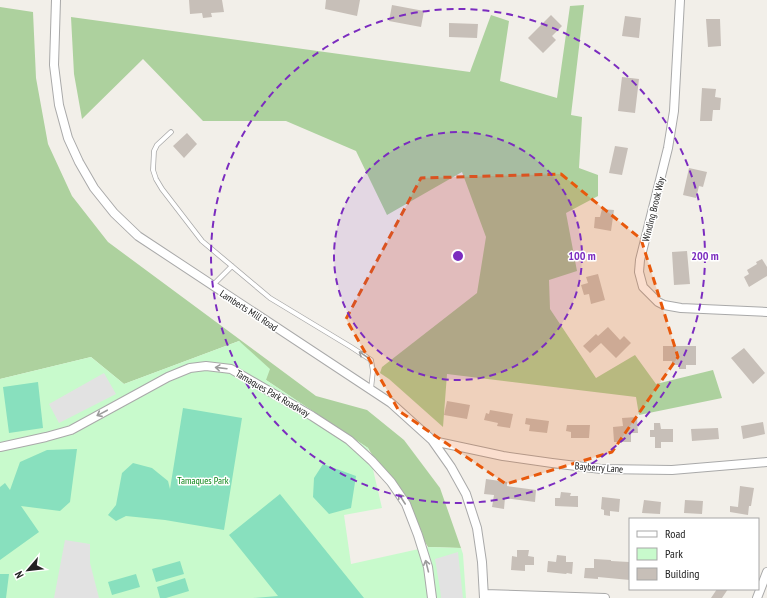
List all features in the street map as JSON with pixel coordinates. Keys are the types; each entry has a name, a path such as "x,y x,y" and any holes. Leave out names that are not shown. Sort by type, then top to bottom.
{"street":[{"name":"Lamberts Mill Road","path":"56,0 54,65 59,105 68,138 79,162 94,188 114,213 138,236 391,403 433,441 451,467 466,494 477,528 482,562 484,596"},
{"name":"Winding Brook Way","path":"680,0 674,110 668,148 640,260 639,272 642,287 658,302 664,305 681,308 767,312"},
{"name":"Tamaques Park Roadway","path":"0,447 71,430 168,377 190,368 206,366 232,369 349,440 372,461 391,482 406,504 418,535 428,567 432,598"},
{"name":"Bayberry Lane","path":"433,441 503,456 601,469 672,470 767,462"},
{"path":"757,598 767,572"},
{"path":"484,596 605,598"}],"lane":[{"path":"171,132 157,145 154,152 153,170 162,189 202,240 270,298 371,360 373,371 371,390"},
{"path":"213,286 232,266"}],"highlighted area":[{"path":"561,174 641,239 678,357 612,452 506,484 399,411 346,319 421,178"}],"green space":[{"path":"584,5 571,115 582,117 579,168 598,175 598,196 566,213 577,271 549,280 550,309 596,378 635,355 656,384 713,370 722,398 639,415 636,397 447,374 443,427 389,379 380,373 382,367 477,293 486,237 462,172 387,215 356,151 286,121 203,121 143,59 82,119 74,74 71,17 470,72 491,15 509,21 500,81 557,98 570,6"},
{"path":"0,7 33,12 36,78 48,144 72,196 108,242 316,396 367,410 404,440 440,488 461,548 428,547 368,448 266,380 239,341 124,384 91,357 0,379"},
{"name":"Tamaques Park","path":"239,341 270,369 266,380 368,448 382,508 344,515 351,564 428,547 461,548 463,554 466,598 0,598 0,379 91,357 124,384"},
{"path":"38,382 43,428 9,433 3,387"},
{"path":"183,408 242,418 224,530 165,520 126,516 116,521 108,515 116,505 122,473 133,463 152,468 168,481 170,489"},
{"path":"77,449 70,502 60,511 21,506 39,532 0,560 0,487 5,483 10,490 20,462 47,450"},
{"path":"323,464 356,476 351,508 329,514 313,497 314,478"},
{"path":"280,494 364,598 253,598 278,596 229,535"},
{"path":"180,561 184,574 156,582 152,569"},
{"path":"0,574 9,574 6,598 0,598"},
{"path":"136,574 140,587 112,595 108,582"},
{"path":"185,578 189,591 166,598 160,598 157,587"}],"shaded area":[{"path":"104,373 116,394 59,423 49,404"},
{"path":"65,540 90,544 90,563 99,598 54,598"},
{"path":"458,552 463,598 441,598 435,559"}],"building":[{"path":"189,0 222,0 224,12 211,13 212,17 203,18 202,13 190,14"},
{"path":"326,0 360,0 357,16 325,9"},
{"path":"392,5 424,11 421,27 389,21"},
{"path":"551,15 562,26 552,36 556,40 543,53 528,38"},
{"path":"625,16 641,18 639,38 622,36"},
{"path":"706,19 720,19 721,46 708,47"},
{"path":"449,23 478,24 477,38 449,37"},
{"path":"622,77 639,79 635,113 618,111"},
{"path":"702,88 716,89 715,97 721,98 720,110 713,110 712,121 700,121"},
{"path":"187,133 197,144 184,158 173,146"},
{"path":"615,146 628,148 622,175 609,173"},
{"path":"689,168 707,172 703,187 699,186 696,198 683,195"},
{"path":"602,209 614,210 611,231 594,228 595,217 600,217"},
{"path":"687,251 690,284 674,285 672,252"},
{"path":"762,259 767,267 767,276 749,287 744,277 749,274 747,270"},
{"path":"598,274 605,300 591,304 589,294 584,295 581,285 588,283 586,277"},
{"path":"608,327 620,340 624,336 631,343 616,358 601,343 590,353 583,346 596,334 598,336"},
{"path":"663,346 696,346 696,365 686,365 686,369 679,369 679,365 672,365 672,361 663,361"},
{"path":"744,348 765,373 753,384 731,358"},
{"path":"447,401 470,405 467,419 444,415"},
{"path":"490,410 513,414 510,428 497,426 498,423 484,420 486,413 489,414"},
{"path":"637,417 638,433 631,433 631,442 614,442 613,427 623,426 622,418"},
{"path":"526,418 549,421 547,433 529,431 530,425 525,424"},
{"path":"763,422 765,434 743,439 741,426"},
{"path":"654,423 660,423 661,429 673,429 673,442 661,442 661,448 655,448 655,437 650,437 650,430 654,430"},
{"path":"567,425 590,425 589,438 571,438 571,432 566,431"},
{"path":"718,428 719,439 692,441 691,429"},
{"path":"486,479 507,482 507,486 536,490 535,502 505,498 504,509 492,507 494,495 484,494"},
{"path":"740,486 754,488 748,515 730,512 730,506 738,507"},
{"path":"561,492 571,493 570,496 578,496 578,507 555,506 555,498 560,498"},
{"path":"602,497 620,499 619,512 610,511 610,516 604,515 604,510 601,509"},
{"path":"644,500 661,502 660,514 642,513"},
{"path":"685,500 703,501 702,514 684,513"},
{"path":"517,550 529,550 528,556 534,557 534,565 525,565 525,571 511,570 512,556 517,557"},
{"path":"557,555 566,556 566,562 573,562 572,574 547,572 548,561 556,562"},
{"path":"594,559 629,562 629,580 598,577 598,579 584,578 585,568 594,568"},
{"path":"716,590 727,590 722,598 711,598"}]}
